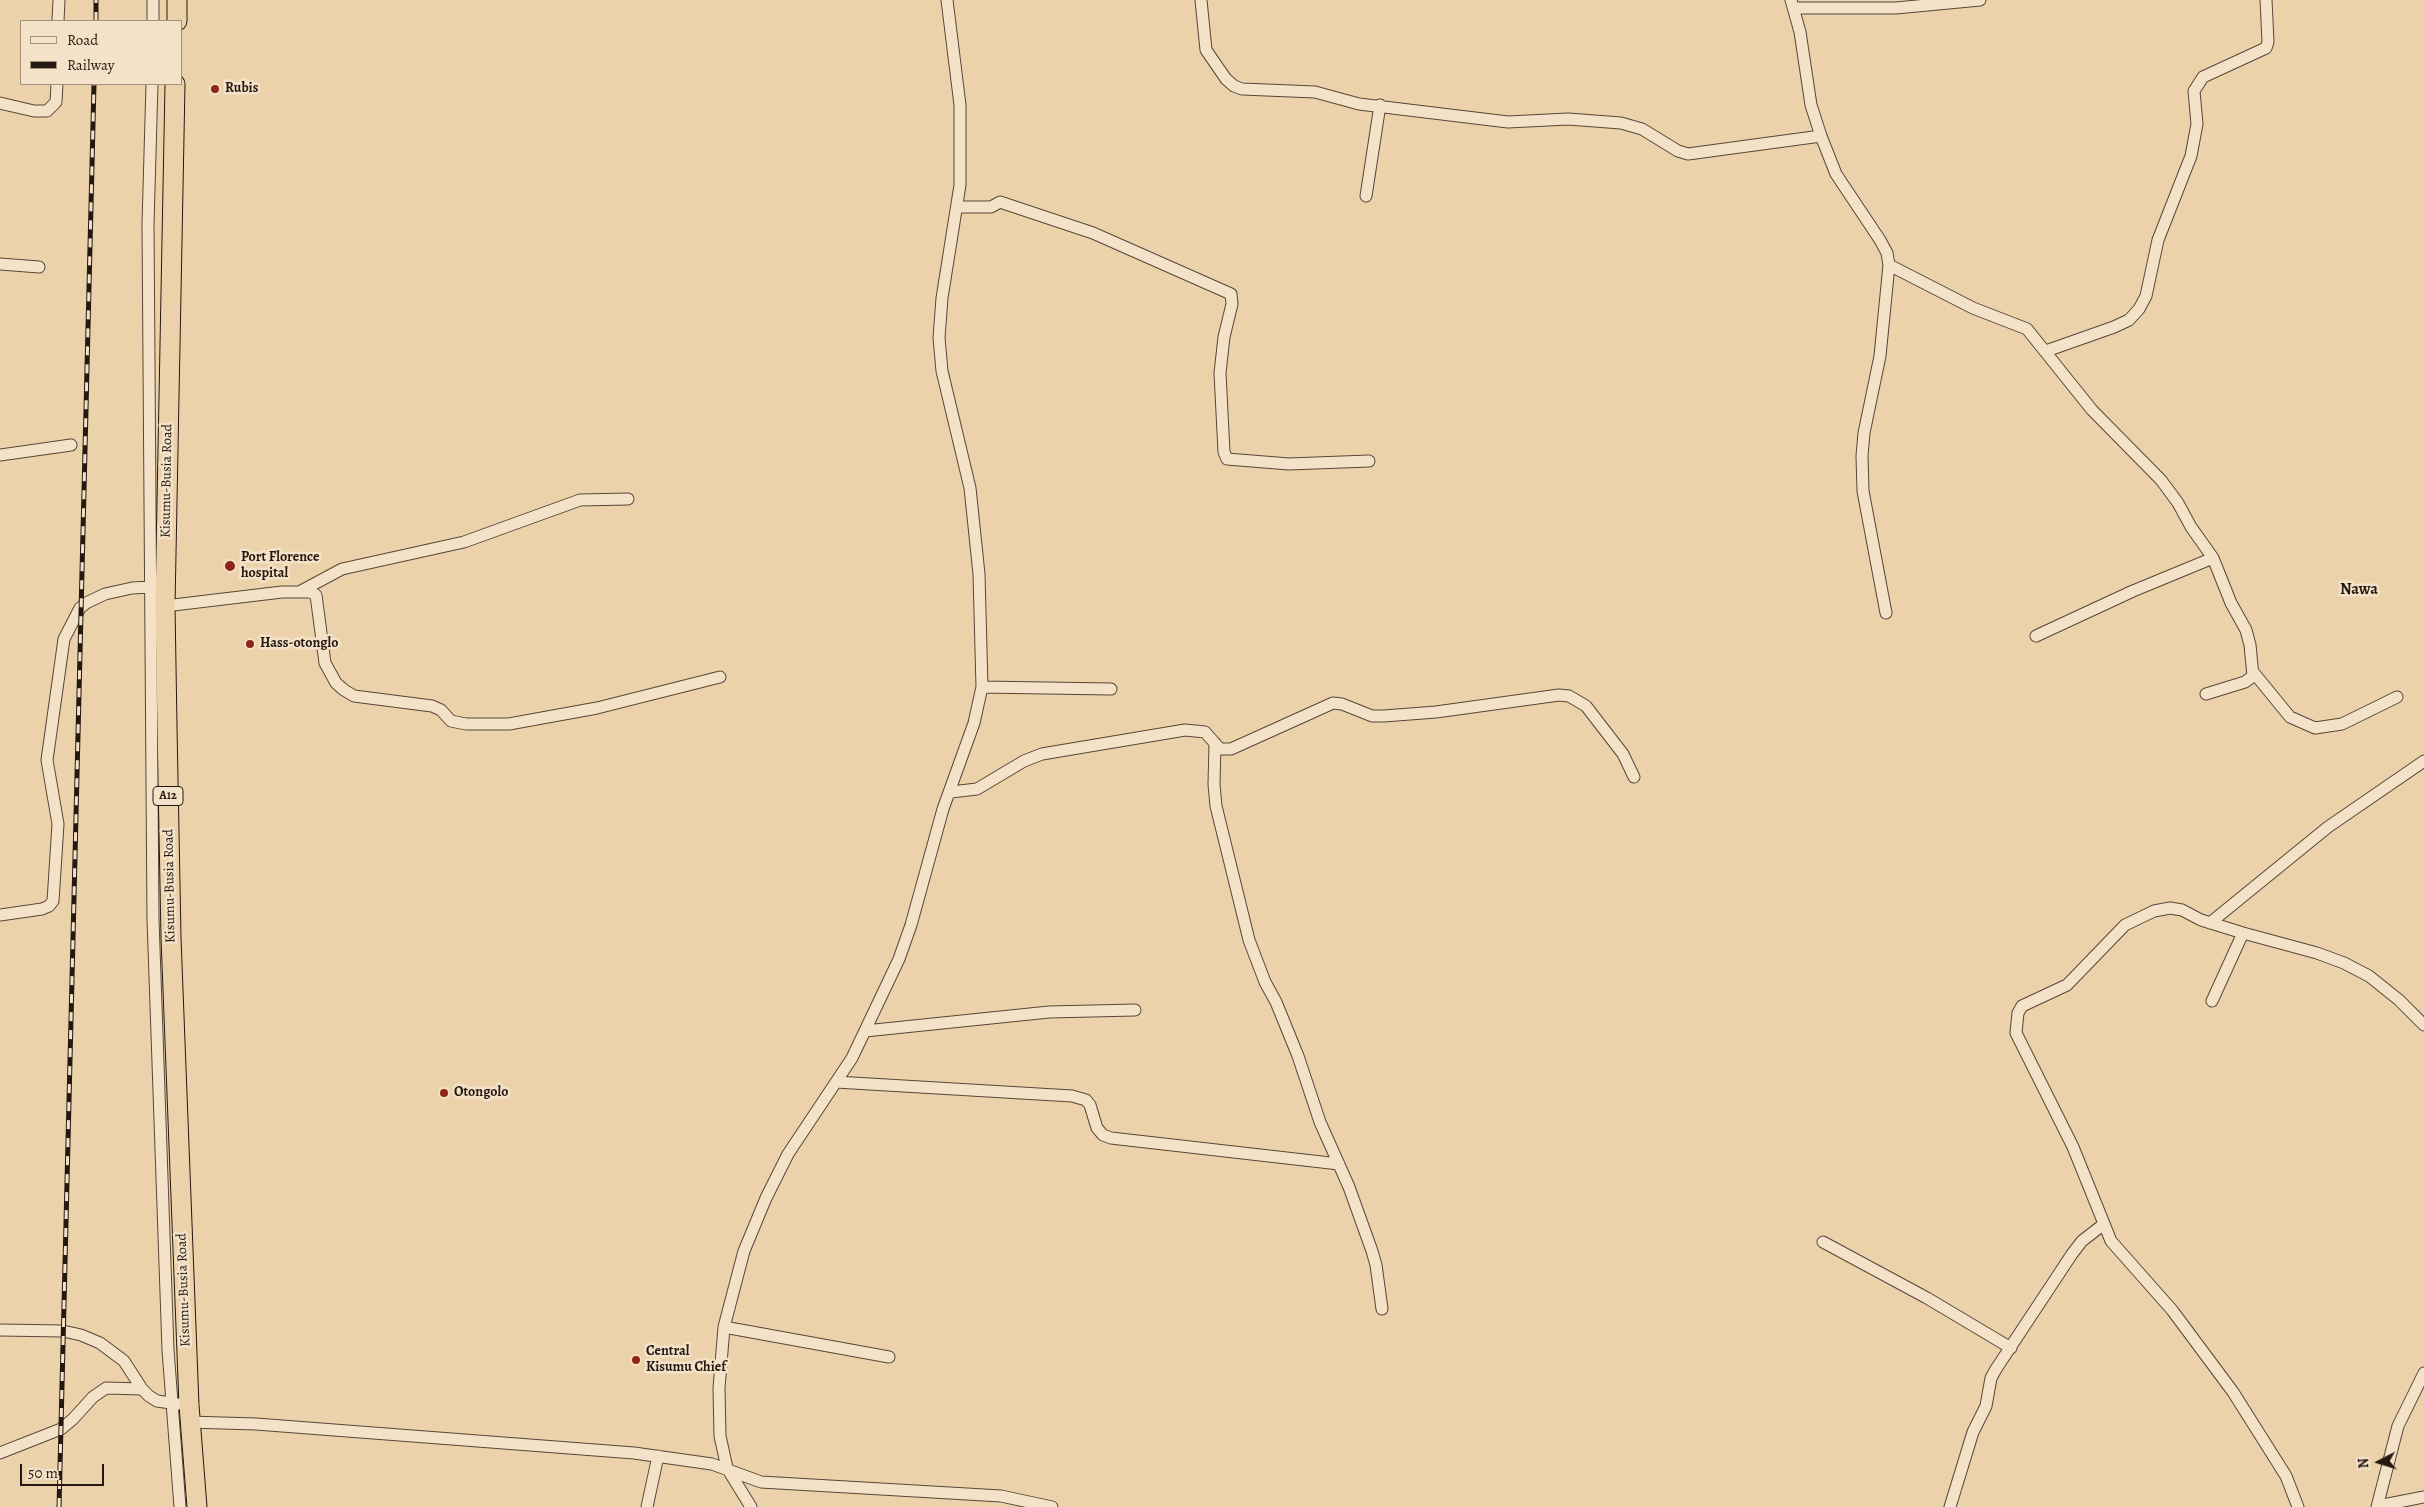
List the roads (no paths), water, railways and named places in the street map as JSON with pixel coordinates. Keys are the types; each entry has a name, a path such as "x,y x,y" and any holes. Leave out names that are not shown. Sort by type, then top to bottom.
{"highway":[{"path":"177,0 177,20"},
{"name":"Kisumu-Busia Road","path":"176,85 165,606 183,1410 197,1507"}],"street":[{"path":"58,20 59,0"},
{"path":"153,0 153,20"},
{"path":"751,1507 727,1468 720,1436 719,1388 724,1327 744,1251 766,1198 796,1139 836,1082 866,1031 899,959 911,925 935,837 974,722 982,687 979,574 970,488 942,371 939,338 942,298 960,185 960,105 947,0"},
{"path":"1201,0 1206,50 1234,86 1242,89 1314,92 1359,104 1380,105 1508,122 1568,119 1621,123 1642,129 1678,151 1688,154 1821,136"},
{"path":"1886,613 1863,491 1862,456 1864,433 1880,356 1889,265 1880,240 1836,174 1821,136 1811,105 1800,32 1793,4 1914,7 1980,0"},
{"path":"2046,351 2114,327 2129,320 2139,309 2146,296 2158,240 2191,156 2197,124 2194,91 2203,78 2266,48 2268,42 2266,0"},
{"path":"0,103 34,111 46,111 56,102 57,85"},
{"path":"152,85 148,224 153,919 183,1410 180,1507"},
{"path":"1366,196 1380,105"},
{"path":"957,207 991,207 1000,202 1093,233 1231,294 1232,304 1224,338 1220,373 1224,452 1227,459 1289,464 1369,461"},
{"path":"0,264 39,267"},
{"path":"1889,265 1973,308 2028,329 2092,410 2161,480 2213,558 2231,603 2246,630 2254,673 2290,717 2315,728 2342,724 2397,697"},
{"path":"0,455 71,445"},
{"path":"165,606 301,591 342,569 464,542 580,500 628,499"},
{"path":"2036,636 2133,591 2213,558"},
{"path":"150,587 166,564"},
{"path":"0,915 42,909 54,901 58,824 47,760 64,639 80,608 86,603 105,594 132,588 150,587"},
{"path":"301,591 316,596 325,663 336,683 344,690 354,696 432,706 441,710 451,721 466,724 509,724 597,708 720,677"},
{"path":"2206,694 2245,682 2254,673"},
{"path":"982,687 1111,689"},
{"path":"951,792 977,788 1024,760 1042,754 1185,730 1205,732 1220,749 1231,749 1333,703 1342,704 1372,716 1384,716 1436,712 1569,696 1586,706 1623,754 1634,777"},
{"path":"1215,743 1214,784 1216,806 1249,940 1264,982 1276,1002 1298,1056 1320,1122 1339,1164 1376,1265 1382,1309"},
{"path":"2210,923 2328,827 2424,761"},
{"path":"2298,1507 2286,1476 2233,1392 2172,1310 2123,1256 2112,1241 2073,1147 2016,1033 2018,1013 2022,1006 2067,986 2124,925 2154,911 2170,908 2182,910 2210,923 2317,953 2344,963 2369,976 2399,1000 2424,1025"},
{"path":"2212,1001 2243,933"},
{"path":"866,1031 1049,1012 1135,1010"},
{"path":"836,1082 1072,1096 1086,1100 1090,1106 1097,1128 1103,1135 1110,1138 1339,1164"},
{"path":"1950,1507 1973,1432 1986,1406 1991,1378 2072,1254 2082,1241 2104,1224"},
{"path":"1823,1242 1927,1298 2011,1348"},
{"path":"724,1327 889,1357"},
{"path":"0,1330 63,1331 81,1335 100,1343 124,1361 142,1389 157,1401 183,1410 256,1424 658,1456 694,1460 727,1468 762,1482 1001,1496 1052,1507"},
{"path":"2424,1373 2398,1426 2378,1507 2424,1497"},
{"path":"0,1453 60,1429 73,1419 93,1397 106,1388 142,1389"},
{"path":"647,1507 658,1456"}],"railway":[{"path":"96,0 96,20"},
{"path":"59,1507 94,85"}],"place":[{"name":"Rubis","path":"215,89"},
{"name":"Port Florence hospital","path":"230,566"},
{"name":"Hass-otonglo","path":"250,644"},
{"name":"Otongolo","path":"444,1093"},
{"name":"Central Kisumu Chief","path":"636,1360"}],"district":[{"name":"Nawa","path":"2359,590"}]}
